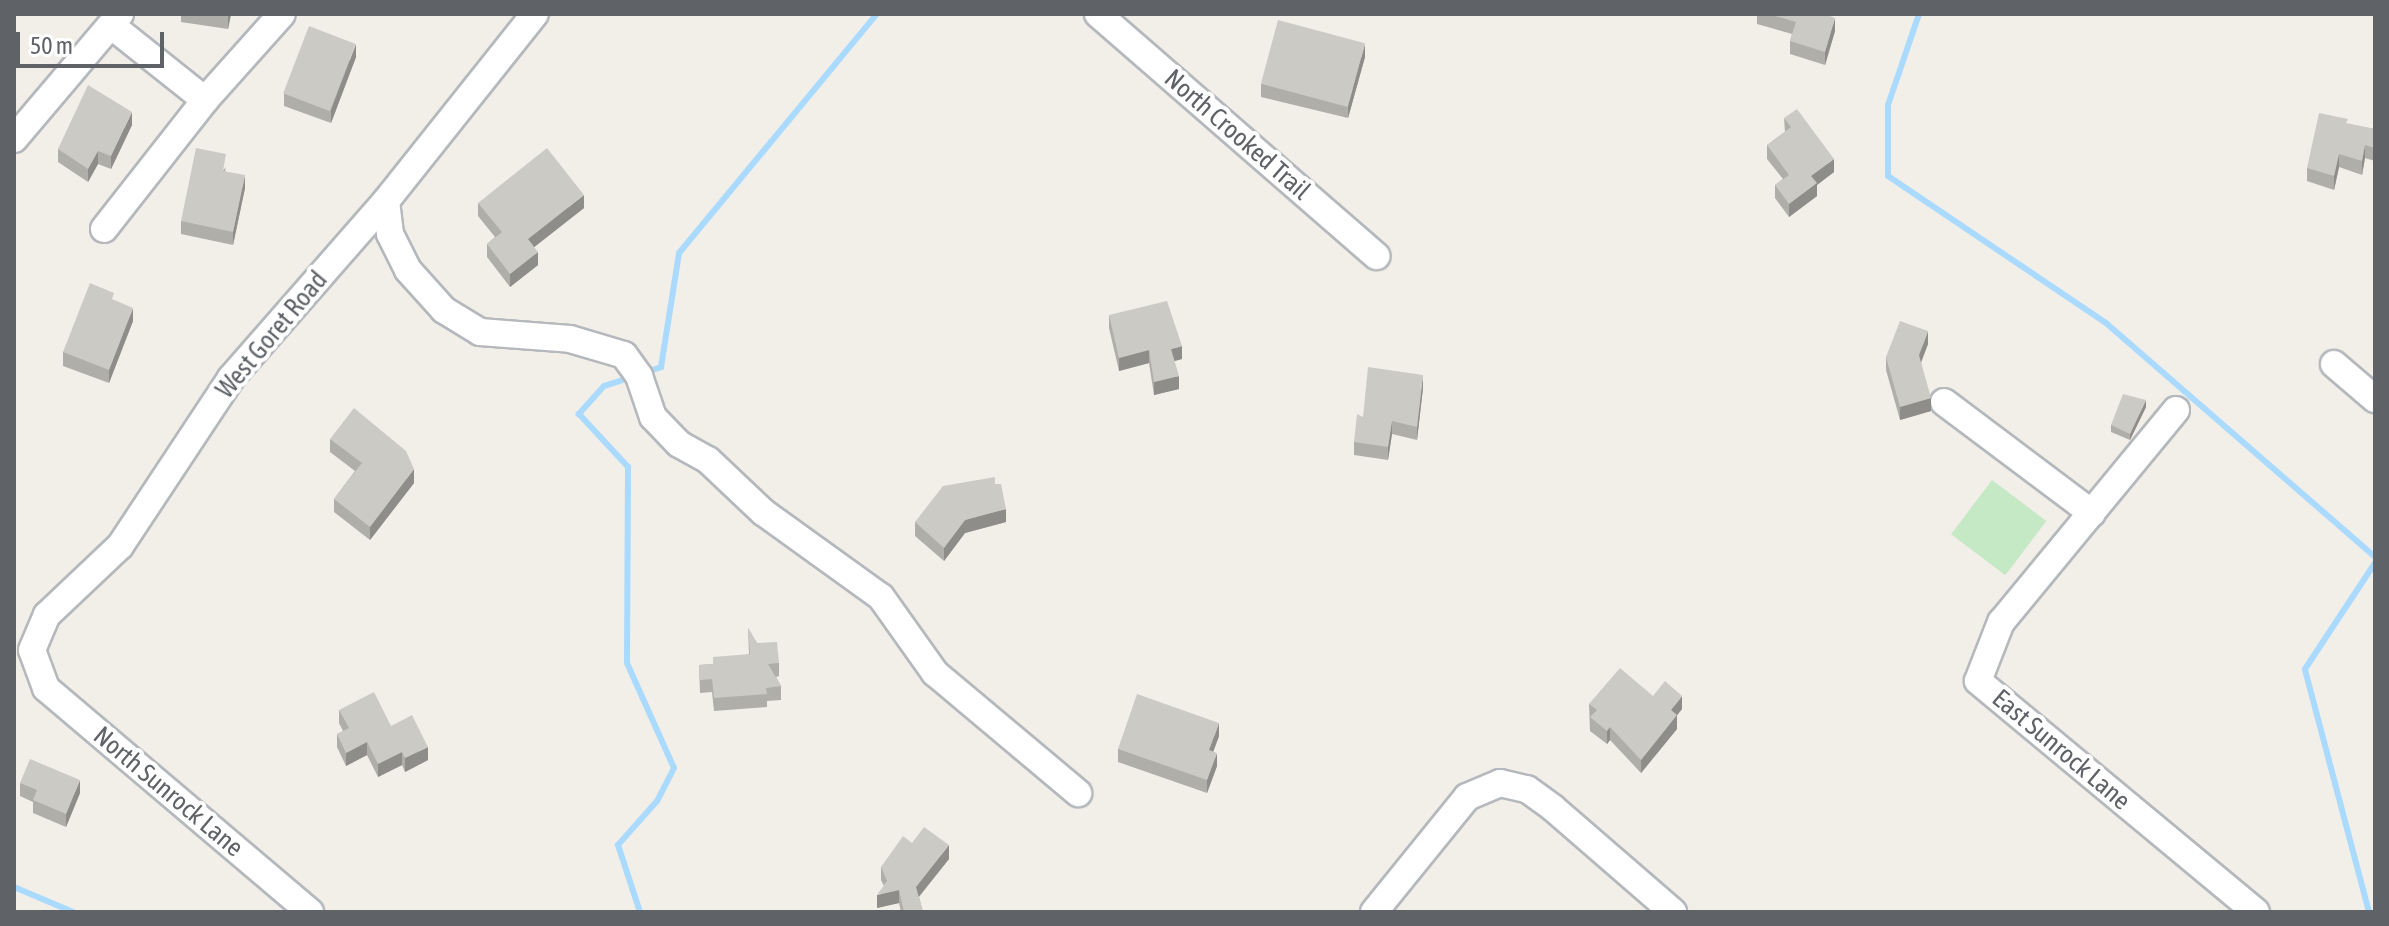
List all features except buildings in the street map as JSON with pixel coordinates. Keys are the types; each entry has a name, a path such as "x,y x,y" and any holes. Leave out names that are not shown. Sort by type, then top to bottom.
{"street":[{"path":"104,229 205,100 282,14"},
{"name":"West Goret Road","path":"35,665 32,650 47,615 120,546 231,378 386,201 535,14"},
{"name":"North Crooked Trail","path":"1098,14 1376,256"},
{"path":"14,139 116,20 205,100"},
{"path":"386,201 390,234 408,270 444,310 480,332 570,339 624,355 639,376 653,417 679,444 708,460 763,512 881,597 935,673 1078,793"},
{"path":"2334,364 2375,399"},
{"path":"1944,402 2092,513"},
{"name":"East Sunrock Lane","path":"2176,410 2001,622 1978,681 2245,908"},
{"name":"North Sunrock Lane","path":"35,665 46,688 310,912"},
{"path":"1374,912 1467,797 1500,783 1527,789 1553,808 1673,912"}],"green space":[{"path":"1992,480 2046,521 2005,575 1951,534"}],"waterway":[{"path":"646,372 661,367 679,253 877,14"},
{"path":"1919,14 1888,105 1888,176 2106,323 2375,557"},
{"path":"632,377 604,386 579,414 628,467 627,663 674,768 657,801 618,845 640,912"},
{"path":"2369,912 2305,669 2375,563"},
{"path":"14,887 73,912"}]}
